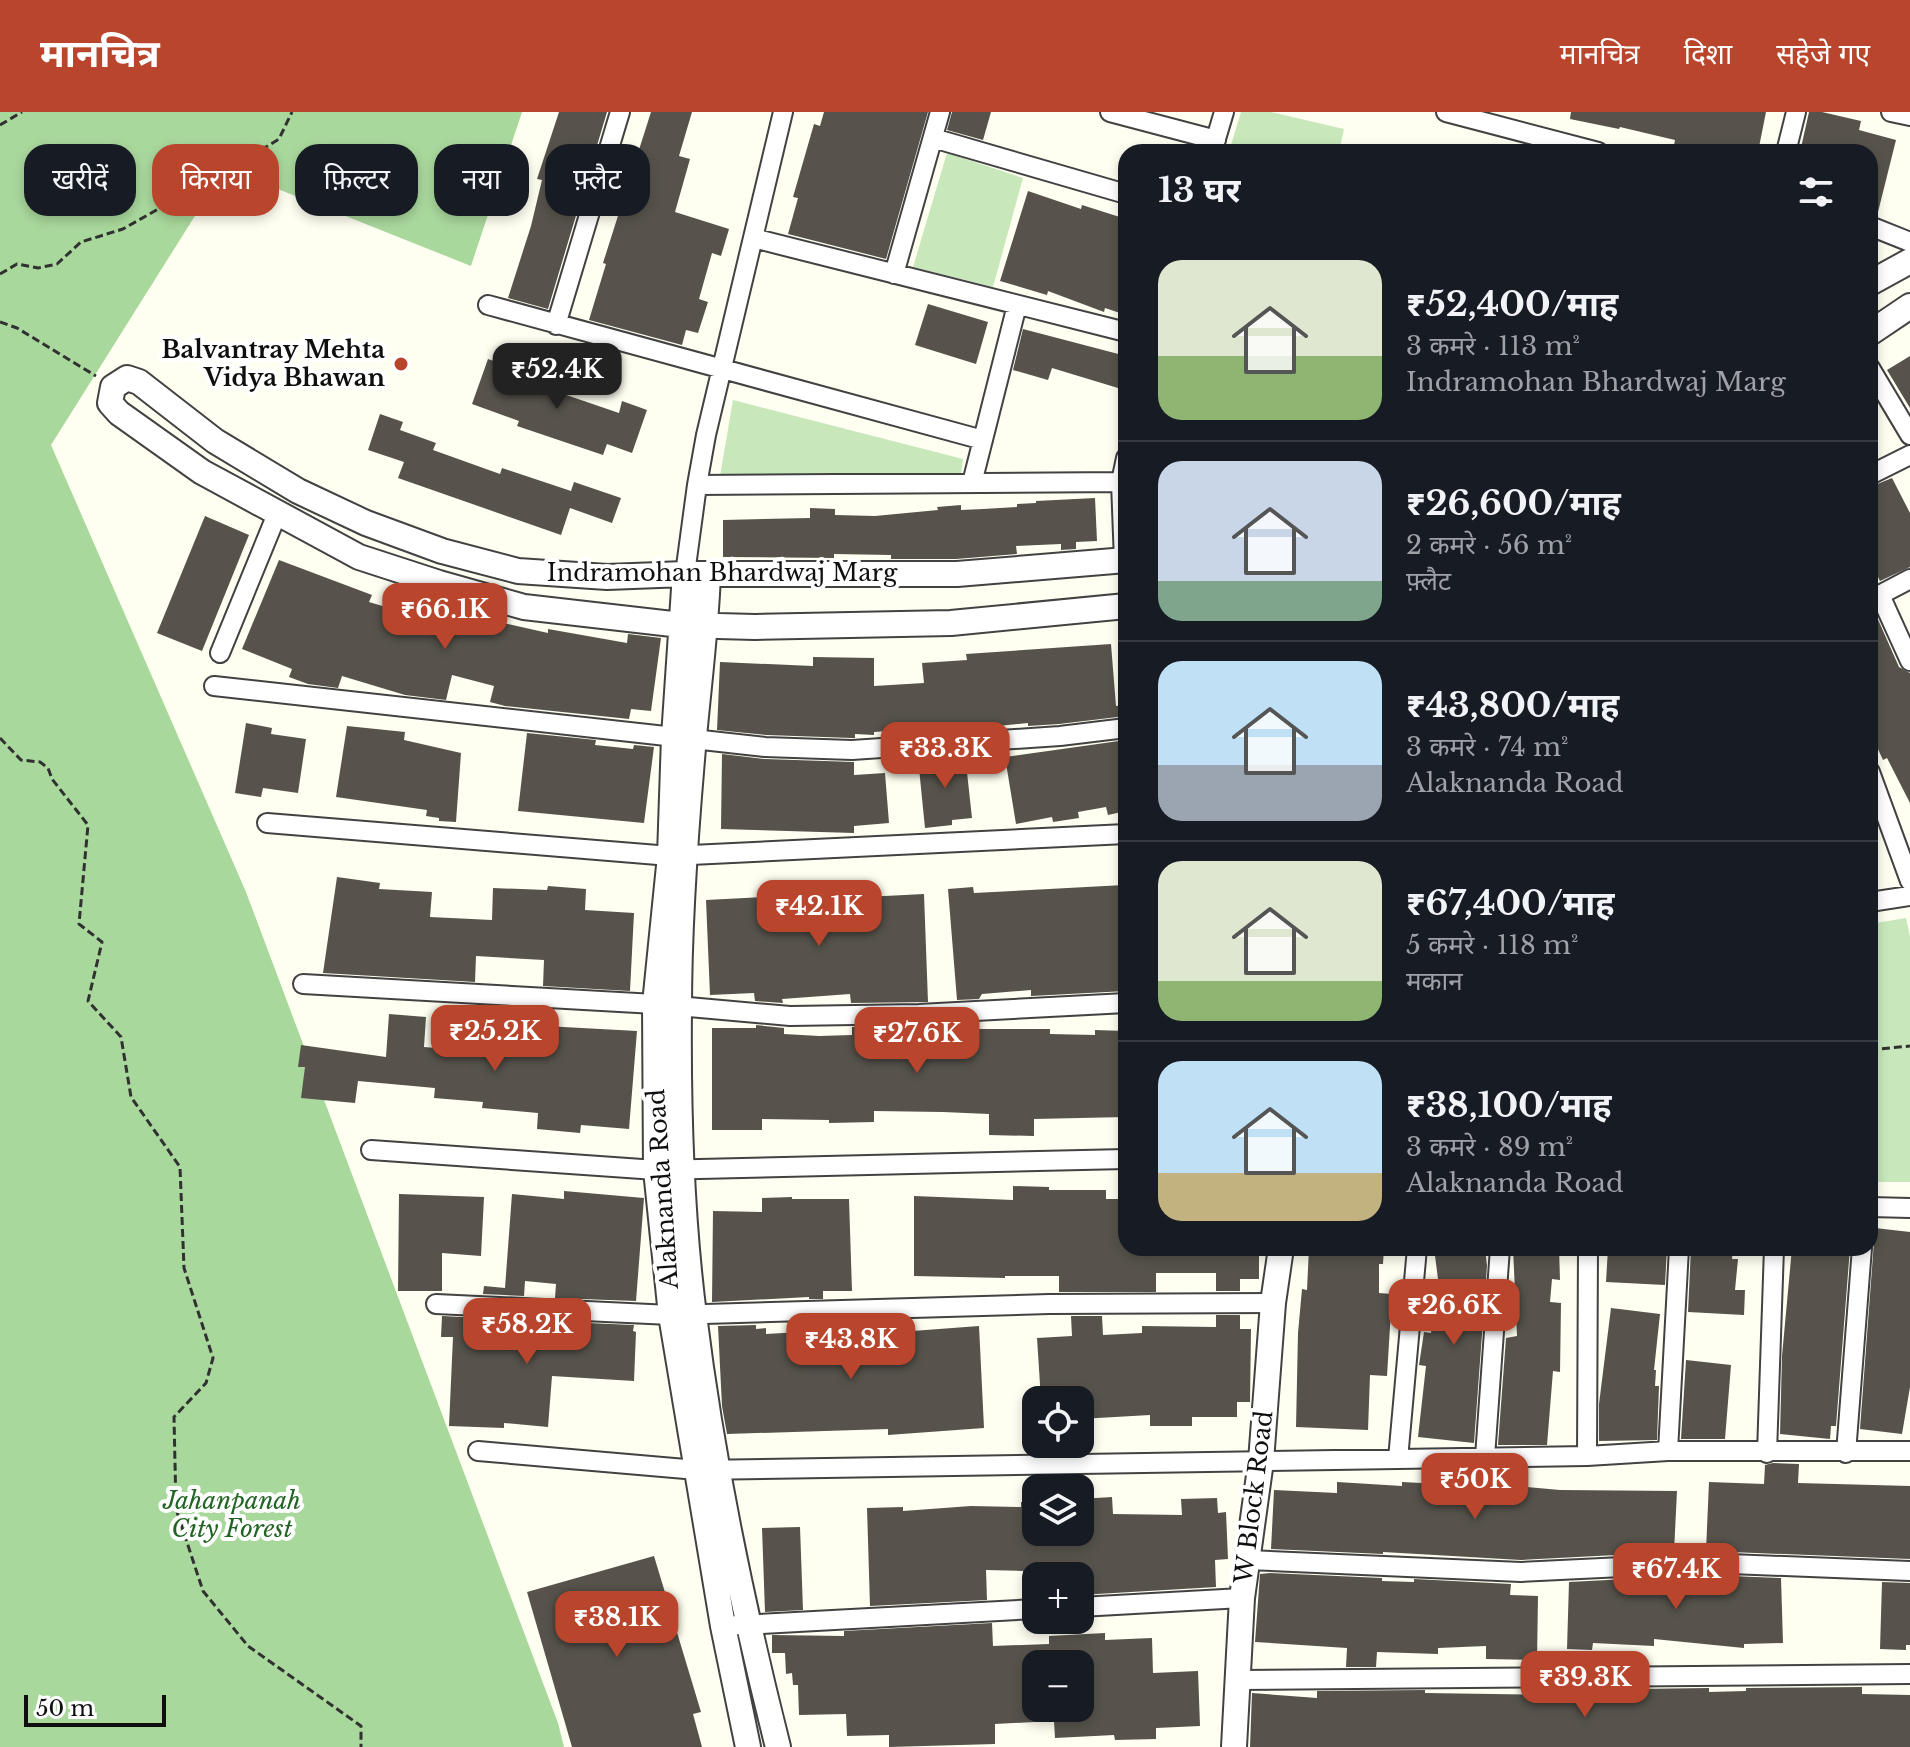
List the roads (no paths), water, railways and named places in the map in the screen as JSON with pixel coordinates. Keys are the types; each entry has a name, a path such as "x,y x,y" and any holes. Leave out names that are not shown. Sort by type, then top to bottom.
{"street":[{"path":"556,325 620,112"},
{"path":"684,738 706,626 696,574 697,485 783,112"},
{"path":"894,274 940,112"},
{"path":"1110,112 1208,144"},
{"path":"1215,144 1224,112"},
{"path":"1446,112 1568,144"},
{"path":"1788,144 1796,112"},
{"path":"1891,112 1910,116"},
{"path":"933,138 1118,192"},
{"path":"1878,229 1910,242"},
{"path":"753,238 1118,330"},
{"path":"1878,279 1910,261"},
{"path":"488,305 983,440"},
{"path":"972,483 1017,305"},
{"path":"1878,328 1910,306"},
{"name":"Indramohan Bhardwaj Marg","path":"1118,562 957,574 607,577 518,571 442,551 366,523 298,491 215,441 139,382 127,378 113,387 110,403 119,413 202,472 359,557 524,607 681,625 755,627 951,623 1118,607"},
{"path":"1878,381 1910,435"},
{"path":"1878,471 1910,455"},
{"path":"697,485 1118,482"},
{"path":"220,653 277,514"},
{"name":"Alaknanda Road","path":"696,574 681,625 684,738 656,1170 735,1626 748,1747"},
{"path":"1878,595 1910,579"},
{"path":"1878,602 1910,661"},
{"path":"214,686 765,747 852,750 1060,736 1118,729"},
{"path":"1878,794 1910,881"},
{"path":"267,823 678,856 1118,834"},
{"path":"1878,901 1910,896"},
{"path":"303,984 667,1005 790,1016 919,1014 1118,1003"},
{"path":"667,1005 682,1169 682,1314"},
{"path":"371,1150 656,1170 1118,1159"},
{"path":"1878,1207 1910,1208"},
{"name":"W Block Road","path":"1234,1747 1242,1598 1261,1461 1273,1303 1280,1256"},
{"path":"1398,1459 1416,1256"},
{"path":"1485,1457 1499,1256"},
{"path":"1587,1456 1588,1256"},
{"path":"1668,1451 1679,1256"},
{"path":"1767,1453 1774,1256"},
{"path":"1846,1453 1861,1256"},
{"path":"436,1304 682,1314 1049,1304 1273,1303"},
{"path":"478,1451 707,1469 1587,1456 1668,1451 1910,1451"},
{"path":"1247,1560 1521,1572 1705,1563 1910,1571"},
{"path":"1094,1606 1242,1598"},
{"path":"778,1747 735,1626 1022,1610"},
{"path":"1239,1680 1910,1674"}],"place":[{"name":"Balvantray Mehta Vidya Bhawan","path":"401,364"}],"park label":[{"name":"Jahanpanah City Forest","path":"232,1515"}]}
